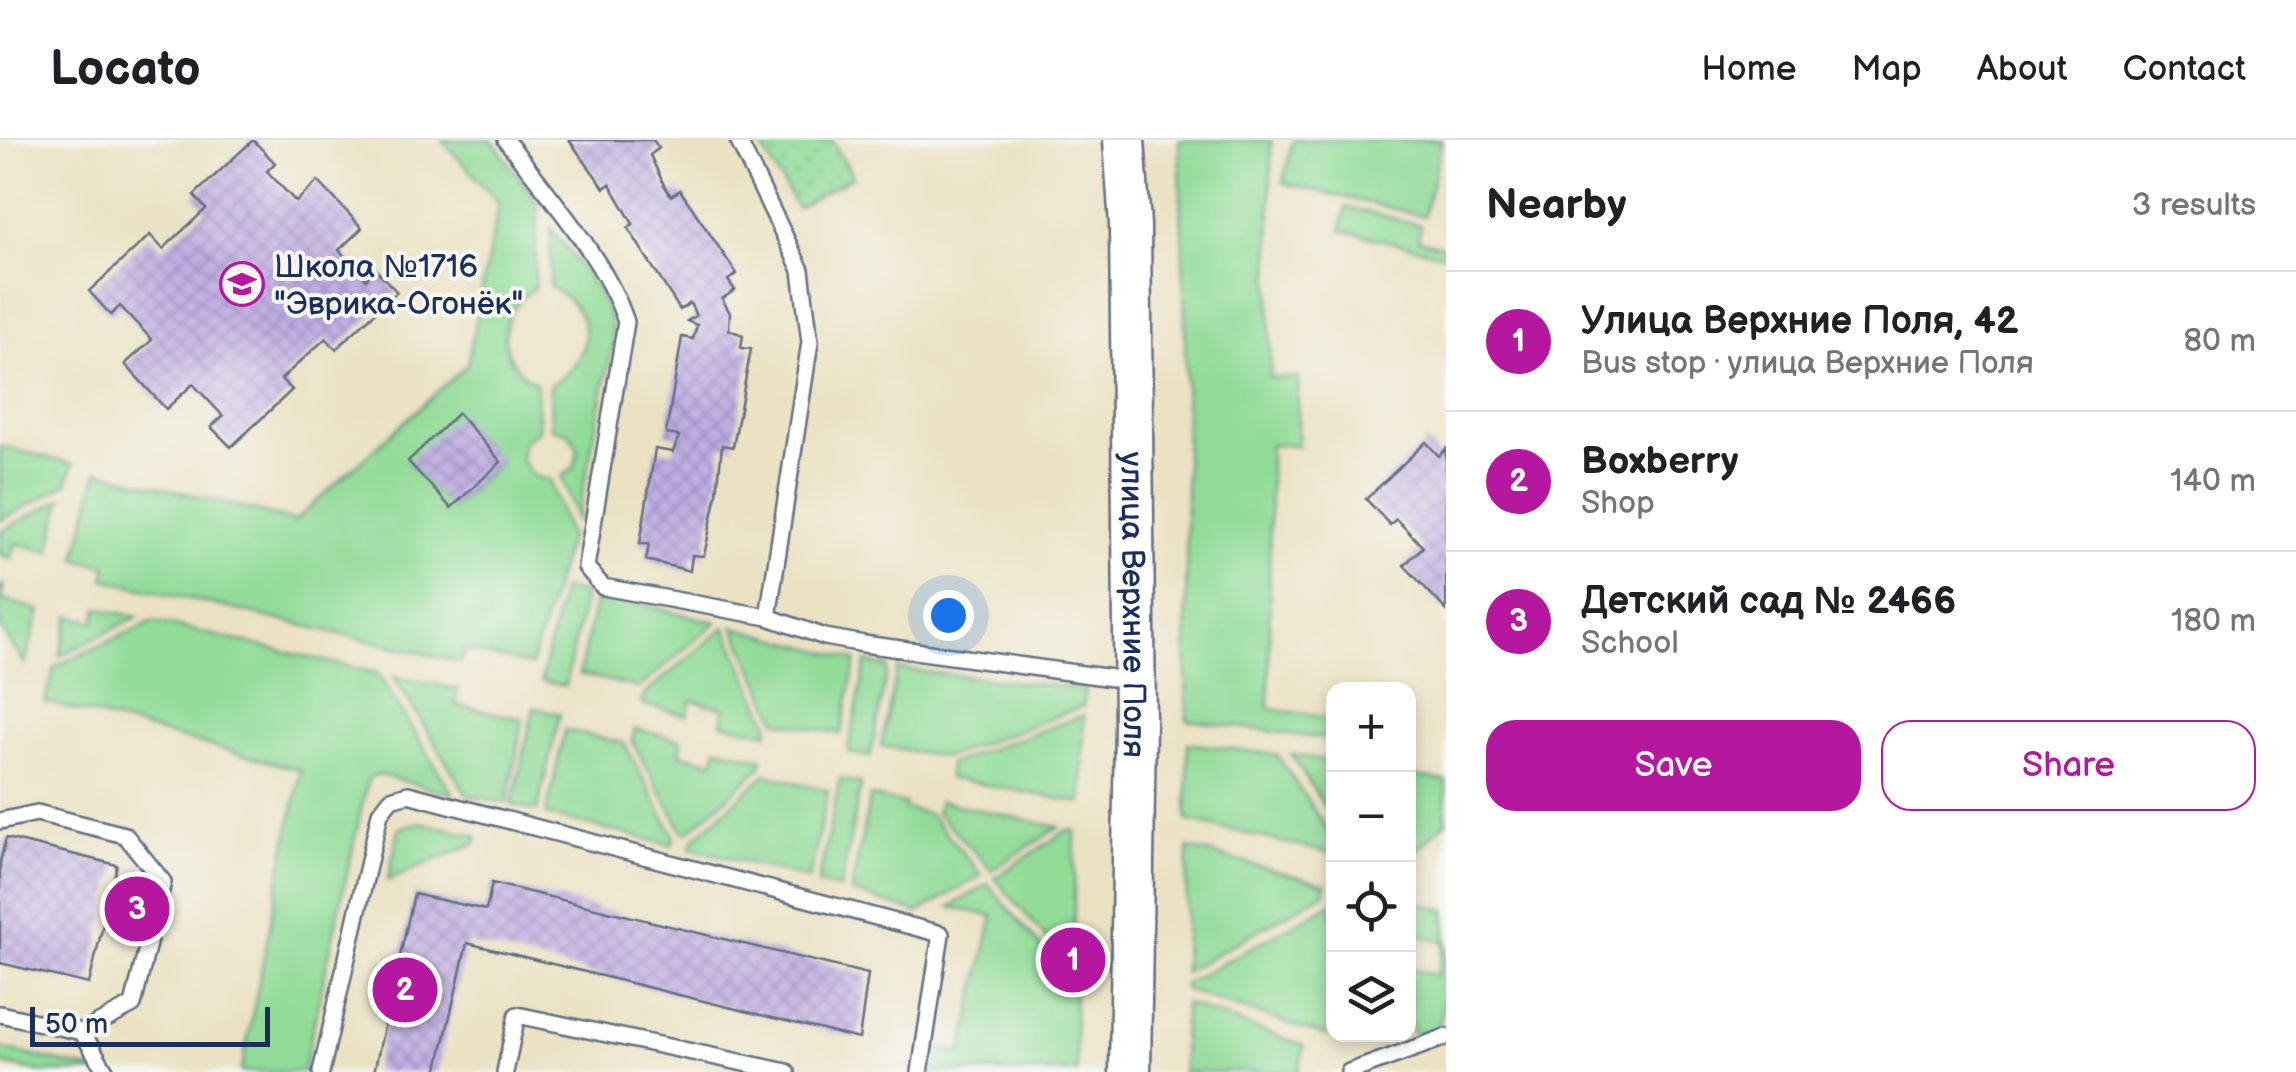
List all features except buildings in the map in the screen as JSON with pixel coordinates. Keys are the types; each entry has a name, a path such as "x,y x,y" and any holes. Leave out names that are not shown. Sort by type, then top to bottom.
{"street":[{"name":"улица Верхние Поля","path":"1124,140 1130,225 1134,681 1130,1072"}],"lane":[{"path":"506,140 618,296 626,322 586,567 602,587 768,617 864,644 1134,681"},
{"path":"738,140 802,270 810,342 768,617"},
{"path":"321,1072 380,813 391,800 408,794 941,934 920,1072"},
{"path":"0,821 37,813 124,835 163,882 133,1005 82,1032 0,1014"},
{"path":"505,1072 517,1015 787,1072"},
{"path":"82,1032 106,1072"},
{"path":"1349,1072 1446,1037"}],"green space":[{"path":"442,140 492,140 538,203 534,289 512,311 505,337 513,362 536,383 539,429 523,442 521,460 533,476 550,480 569,537 531,665 465,650 461,662 104,579 107,566 76,559 98,471 295,521 467,365 499,203","holes":["408,461 500,462 452,508"]},
{"path":"758,140 832,140 853,176 797,208"},
{"path":"1179,140 1271,140 1270,378 1298,378 1298,445 1270,445 1269,708 1326,718 1326,739 1187,720 1185,315"},
{"path":"1293,140 1442,140 1424,216 1283,183"},
{"path":"1346,207 1421,225 1418,240 1446,247 1446,255 1341,230"},
{"path":"551,228 592,282 612,327 613,343 577,520 562,477 575,466 578,448 568,432 551,428 550,385 576,363 585,336 576,309 550,287"},
{"path":"0,446 73,464 67,484 0,521"},
{"path":"62,499 50,552 16,543 11,558 0,555 0,532"},
{"path":"0,585 4,586 1,599 40,610 25,664 0,627"},
{"path":"562,589 585,594 565,686 541,681"},
{"path":"597,594 716,622 639,688 579,674"},
{"path":"98,608 137,617 60,656 70,616 95,622"},
{"path":"153,621 377,673 453,794 376,774 368,779 303,1072 241,1072 301,770 45,702 55,667"},
{"path":"725,627 769,724 768,733 722,723 725,708 691,700 687,715 641,704 644,695"},
{"path":"734,627 856,660 841,734 778,721"},
{"path":"866,662 888,667 870,757 848,752"},
{"path":"897,669 1085,689 1083,706 946,757 881,746"},
{"path":"394,677 458,689 455,705 523,719 507,803 467,795"},
{"path":"534,708 560,714 537,811 512,805"},
{"path":"1084,715 1082,803 948,778 949,764"},
{"path":"635,729 682,740 680,754 713,762 717,748 763,759 761,767 688,832 683,831 632,741"},
{"path":"565,730 624,743 674,835 672,845 546,815"},
{"path":"1188,743 1277,755 1326,828 1326,852 1187,820"},
{"path":"1291,754 1326,761 1326,809"},
{"path":"766,774 828,791 809,879 691,848 694,839"},
{"path":"1416,776 1446,781 1446,822 1416,851"},
{"path":"840,779 861,783 840,889 818,884"},
{"path":"870,796 929,814 982,875 918,913 851,892"},
{"path":"939,801 1059,827 992,870 936,812"},
{"path":"419,822 477,836 476,843 388,880 399,828"},
{"path":"1067,830 1075,831 1073,970 995,878"},
{"path":"1188,848 1326,884 1324,893 1184,972"},
{"path":"988,884 1073,985 1077,1072 930,1072 935,1048 962,1053 993,916 950,907"},
{"path":"1416,903 1446,910 1446,992 1439,1027 1416,1037 1416,970 1437,975 1445,942 1416,935"},
{"path":"1326,907 1326,1036 1185,990 1184,984"},
{"path":"1184,1003 1304,1046 1298,1072 1183,1072"},
{"path":"0,1048 101,1072 39,1072 0,1063"}],"place":[{"name":"Школа №1716 \"Эврика-Огонёк\"","path":"242,284"},
{"name":"Детский сад № 2466","path":"137,909"},
{"name":"Улица Верхние Поля, 42","path":"1073,960"},
{"name":"Boxberry","path":"405,990"}]}
